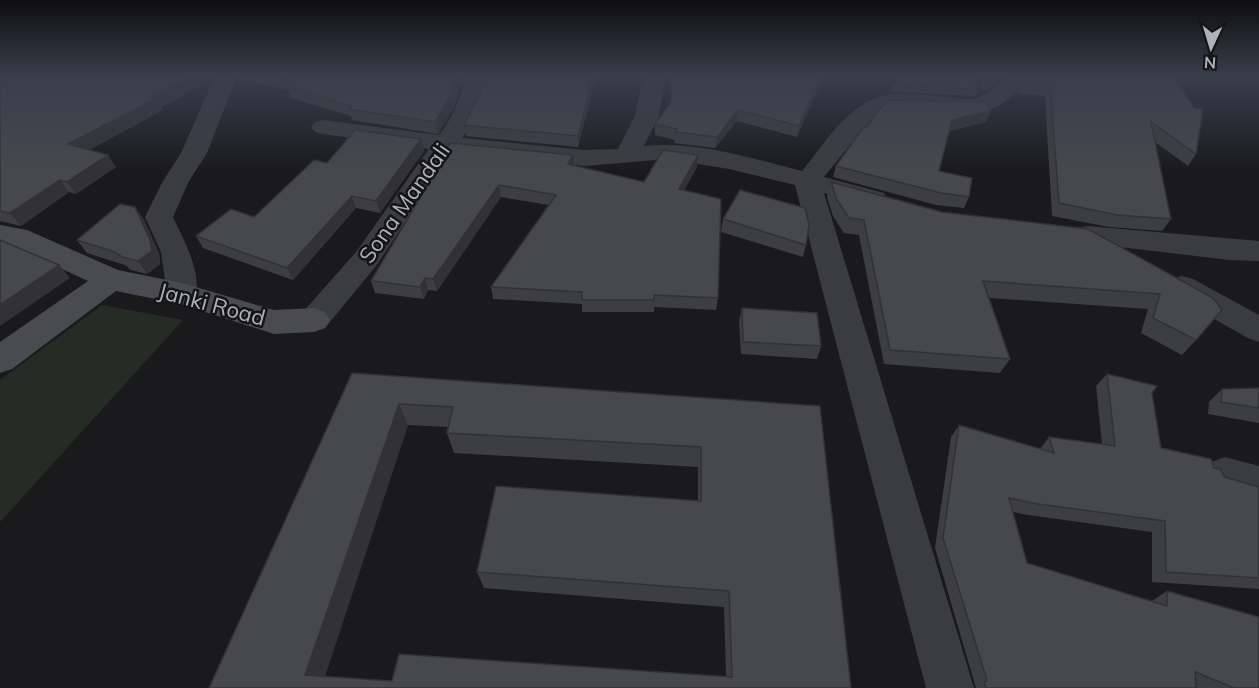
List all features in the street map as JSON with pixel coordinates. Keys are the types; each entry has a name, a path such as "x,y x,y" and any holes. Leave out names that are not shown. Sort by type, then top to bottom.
{"street":[{"path":"182,294 176,252 159,217 176,181 194,153 213,108"},
{"name":"Sona Mandali","path":"314,320 366,258 461,123 468,108"},
{"path":"627,155 647,116 648,108"},
{"path":"807,181 869,108"},
{"path":"323,127 445,144 586,158 654,152 678,153 740,164 893,204"},
{"path":"807,181 950,688"},
{"path":"1058,230 1218,249 1259,251"},
{"name":"Janki Road","path":"0,234 16,237 111,279 182,294 274,322 314,320"},
{"path":"1088,235 1259,330"},
{"path":"0,360 111,279"}],"shaded area":[{"path":"102,305 183,320 0,522 0,380"}],"building":[{"path":"0,108 137,108 68,144 108,155 67,182 60,180 10,213 0,211"},
{"path":"350,108 443,108 435,122"},
{"path":"473,108 585,108 578,136 464,125"},
{"path":"667,108 807,108 799,126 738,110 717,137 675,132 677,129 655,124"},
{"path":"881,108 990,108 991,111 952,120 939,171 972,178 969,197 941,193 836,166"},
{"path":"1052,108 1203,109 1196,154 1151,122 1171,219 1117,215 1059,203"},
{"path":"355,130 421,139 376,201 352,196 287,268 196,236 231,209 254,217 314,160 327,163"},
{"path":"450,143 573,155 568,164 644,182 663,150 698,155 679,189 721,199 718,298 654,295 654,300 582,300 582,292 491,287 556,195 499,185 433,279 425,278 420,287 371,281"},
{"path":"831,182 942,212 1088,229 1213,298 1222,310 1196,340 1153,318 1160,294 983,281 1010,359 890,350 864,220 849,218 837,200"},
{"path":"740,190 805,208 809,224 806,245 723,219"},
{"path":"120,204 135,207 150,240 152,251 138,261 77,240"},
{"path":"0,240 59,265 0,305"},
{"path":"742,308 817,313 821,346 743,342"},
{"path":"352,373 820,406 851,688 209,688","holes":["399,404 453,407 447,433 701,447 701,501 496,486 477,572 729,591 732,677 399,654 392,681 305,675"]},
{"path":"1107,374 1157,386 1152,393 1161,448 1211,459 1214,468 1220,469 1225,477 1259,487 1259,578 1166,572 1165,521 1009,498 1027,563 1167,606 1167,591 1259,617 1259,688 1234,688 1195,672 1196,688 986,688 984,683 987,680 943,538 959,425 1054,453 1049,437 1115,446"},
{"path":"1259,388 1259,408 1221,402 1222,389"}]}
